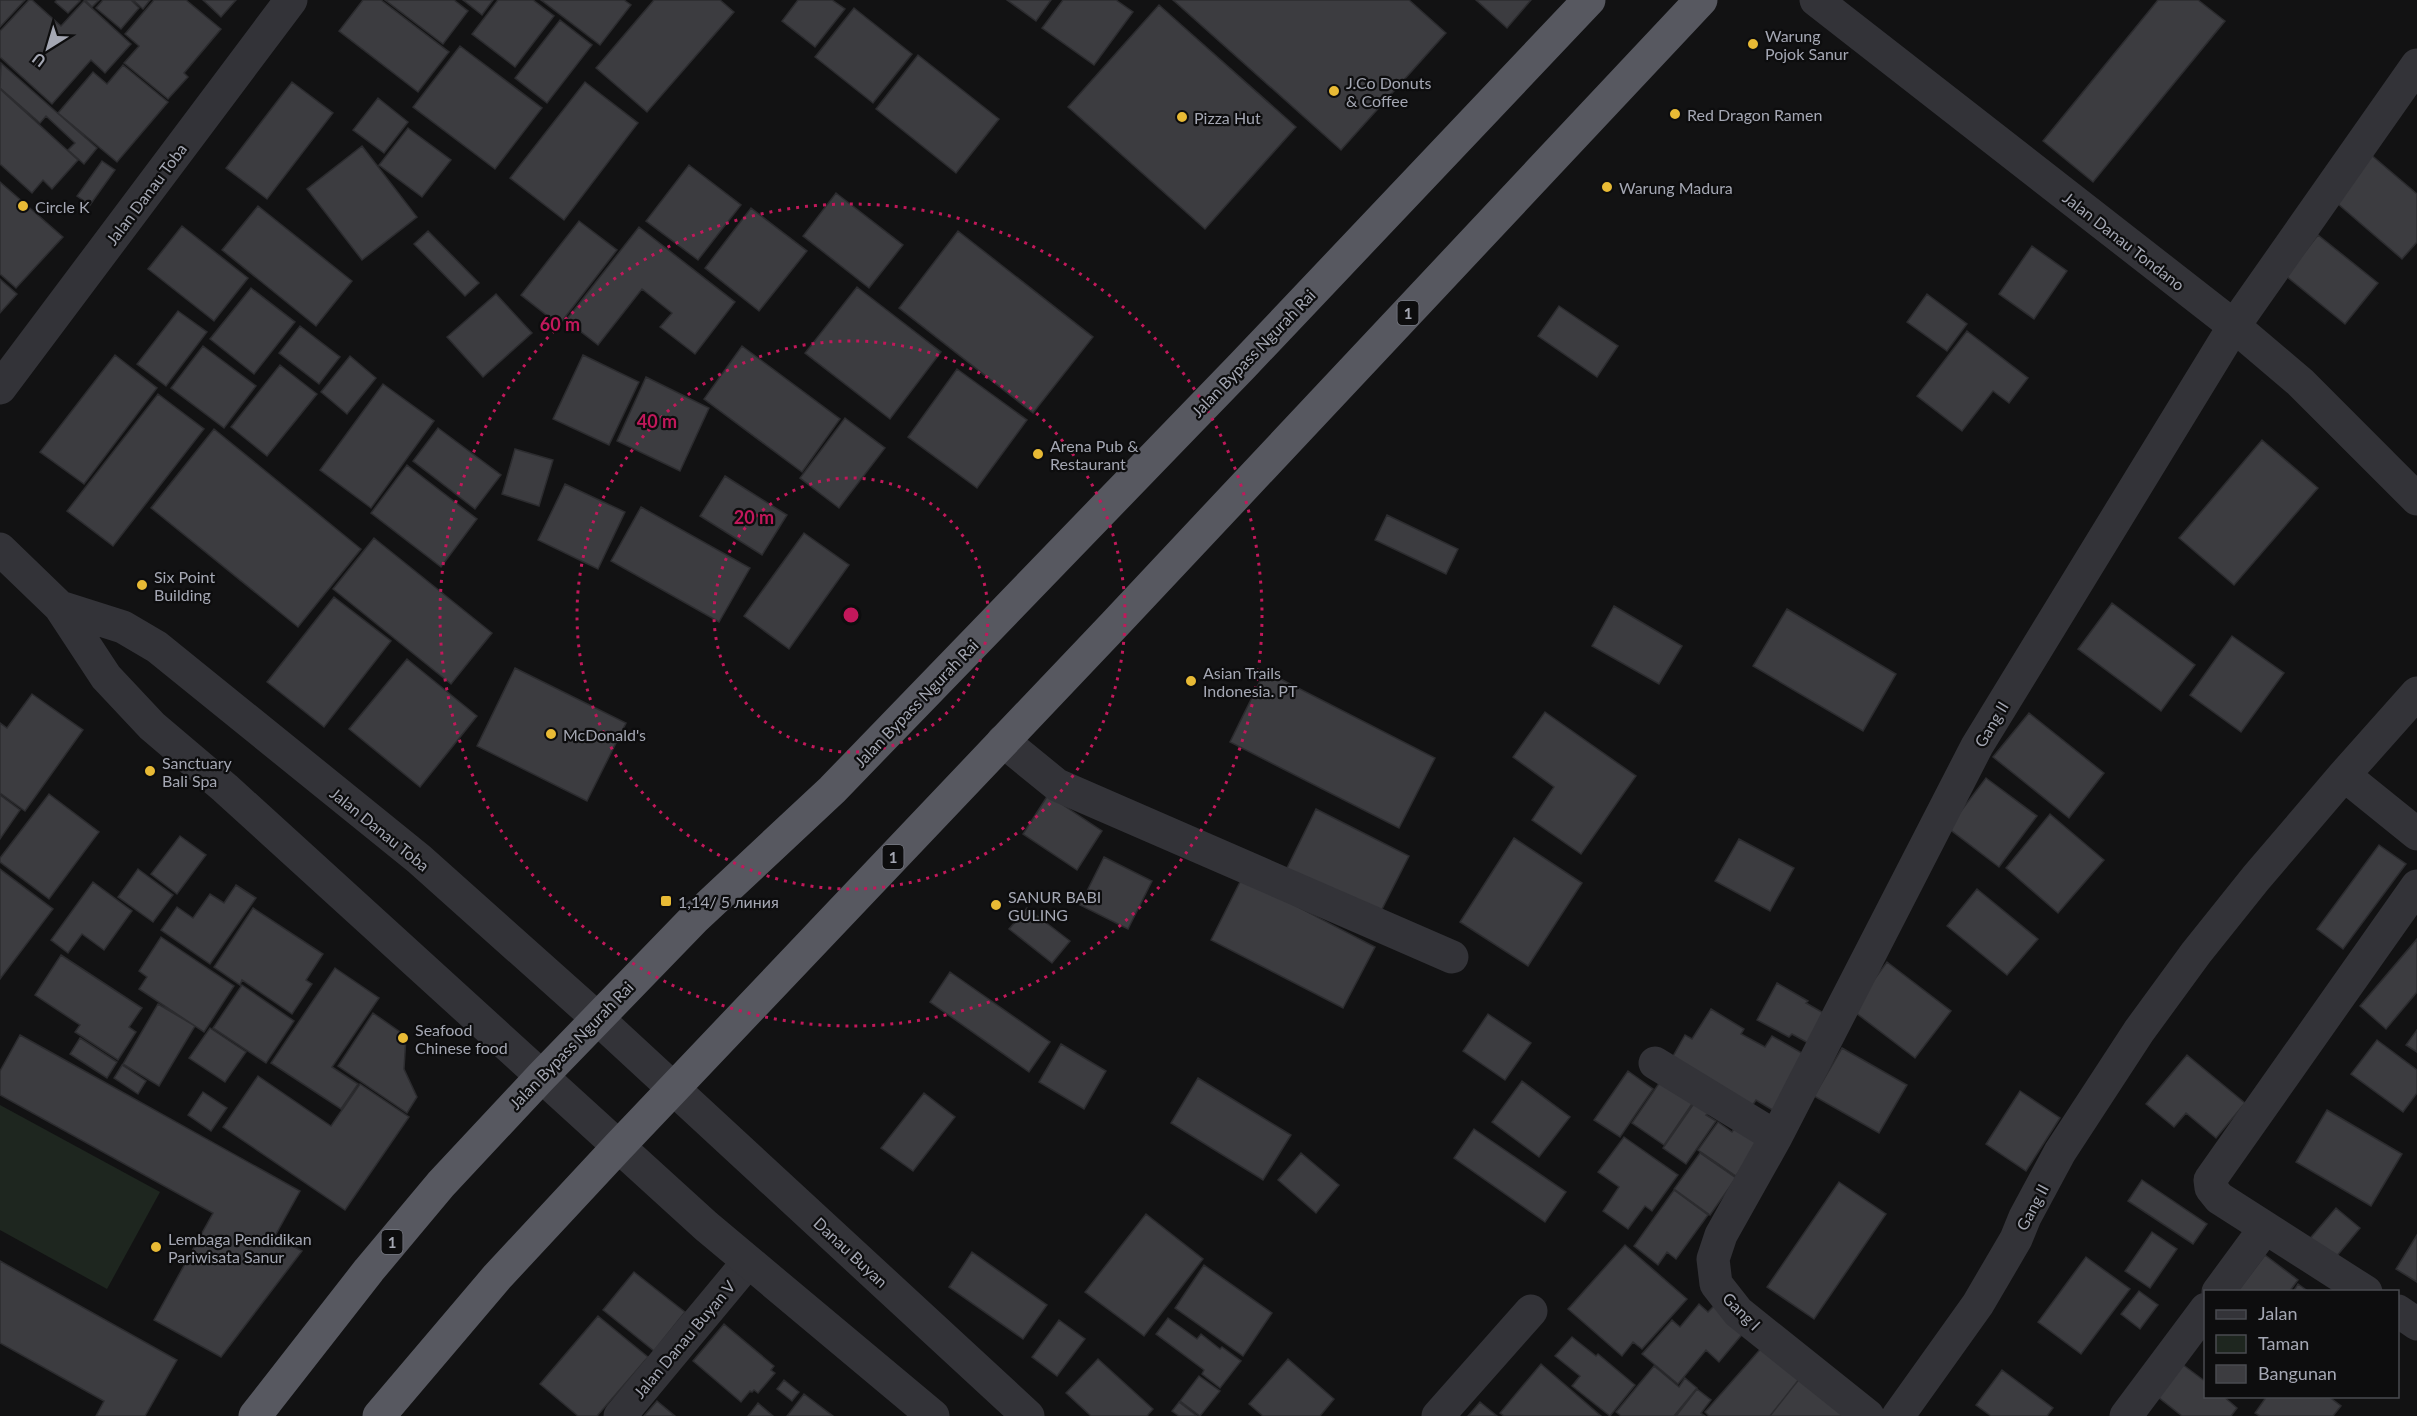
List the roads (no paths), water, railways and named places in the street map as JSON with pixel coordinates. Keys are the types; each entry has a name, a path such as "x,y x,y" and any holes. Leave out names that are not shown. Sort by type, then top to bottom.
{"highway":[{"name":"Jalan Bypass Ngurah Rai","path":"255,1416 441,1184 541,1077 694,919 831,790 1242,366 1589,0"},
{"name":"1","path":"379,1416 497,1277 618,1147 1701,0"}],"street":[{"name":"Jalan Danau Toba","path":"0,388 291,0"},
{"name":"Jalan Danau Tondano","path":"1816,0 2234,326 2300,382 2417,499"},
{"name":"Gang II","path":"1776,1137 1977,746 2234,326 2417,65"},
{"name":"Jalan Danau Toba","path":"0,549 60,607 106,677 152,726 225,788 448,989 618,1147"},
{"name":"Jalan Danau Toba","path":"60,607 123,627 157,647 419,859 674,1090"},
{"name":"Gang II","path":"1898,1416 1978,1304 2016,1239 2025,1217 2060,1152 2139,1031 2196,953 2344,775 2417,693"},
{"path":"1003,741 1057,785 1452,957"},
{"path":"2344,775 2417,834"},
{"path":"2363,1290 2219,1198 2211,1188 2210,1180 2417,886"},
{"path":"1655,1063 1776,1137"},
{"name":"Danau Buyan","path":"674,1090 1028,1416"},
{"name":"Gang I","path":"1776,1137 1721,1235 1713,1259 1716,1284 1738,1312 1868,1416"},
{"path":"618,1147 748,1262 933,1416"},
{"path":"2219,1290 2265,1228"},
{"name":"Jalan Danau Buyan V","path":"620,1416 748,1262"},
{"path":"2127,1416 2204,1310"},
{"path":"1437,1416 1531,1311"},
{"path":"2399,1312 2417,1324"}],"place":[{"name":"Warung Pojok Sanur","path":"1753,44"},
{"name":"J.Co Donuts & Coffee","path":"1334,91"},
{"name":"Red Dragon Ramen","path":"1675,114"},
{"name":"Pizza Hut","path":"1182,117"},
{"name":"Warung Madura","path":"1607,187"},
{"name":"Circle K","path":"23,206"},
{"name":"Arena Pub & Restaurant","path":"1038,454"},
{"name":"Six Point Building","path":"142,585"},
{"name":"Asian Trails Indonesia. PT","path":"1191,681"},
{"name":"McDonald's","path":"551,734"},
{"name":"Sanctuary Bali Spa","path":"150,771"},
{"name":"1,14/ 5 линия","path":"666,901"},
{"name":"SANUR BABI GULING","path":"996,905"},
{"name":"Seafood Chinese food","path":"403,1038"},
{"name":"Lembaga Pendidikan Pariwisata Sanur","path":"156,1247"}]}
